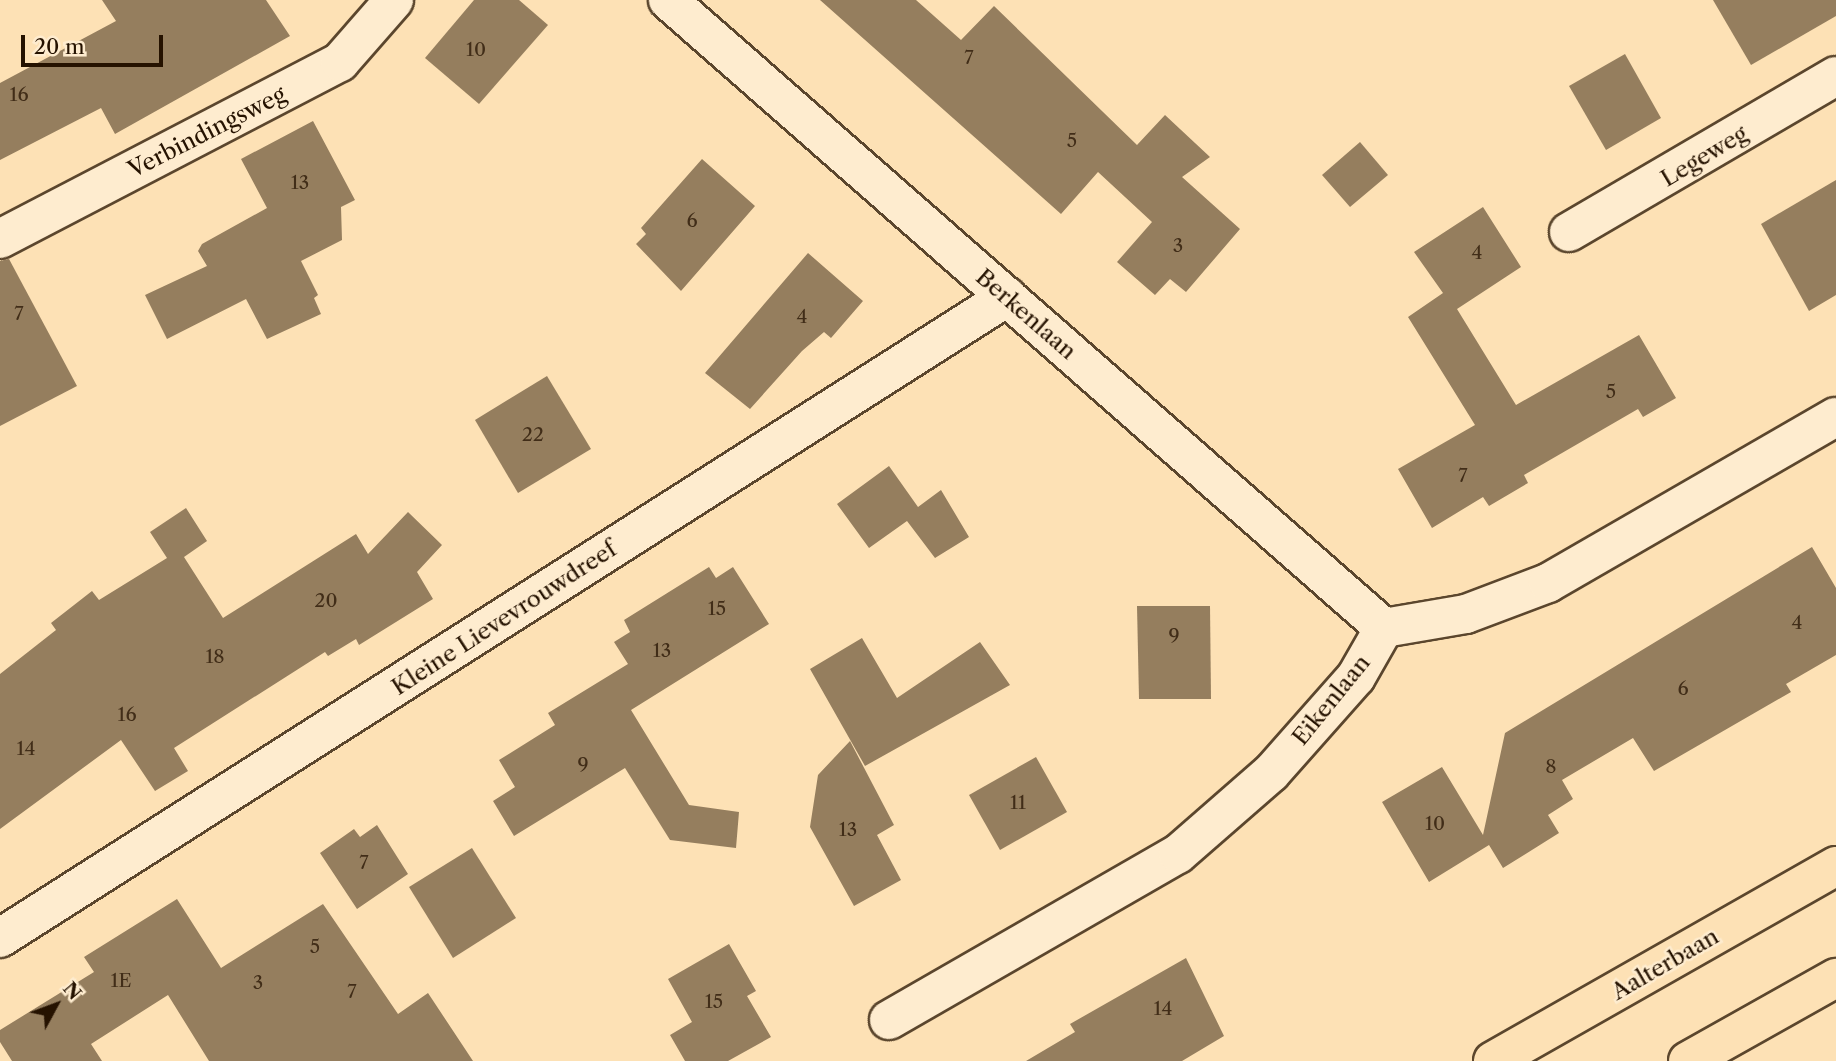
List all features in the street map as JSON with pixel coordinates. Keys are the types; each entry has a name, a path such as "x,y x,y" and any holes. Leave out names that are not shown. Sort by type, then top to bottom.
{"highway":[{"name":"Aalterbaan","path":"1493,1061 1836,866"},
{"path":"1688,1061 1836,978"}],"street":[{"name":"Verbindingsweg","path":"0,239 340,62 394,0"},
{"name":"Berkenlaan","path":"668,0 1384,628"},
{"name":"Legeweg","path":"1569,232 1836,76"},
{"name":"Kleine Lievevrouwdreef","path":"0,938 1007,297"},
{"path":"1384,628 1466,614 1548,583 1836,417"},
{"name":"Eikenlaan","path":"889,1020 1178,854 1271,773 1356,677 1384,628"}],"building":[{"path":"102,0 266,0 290,36 115,134 101,108 0,160 0,83 116,21"},
{"path":"474,0 519,0 548,25 479,104 425,58"},
{"path":"820,0 916,0 961,40 994,6 1137,145 1165,115 1210,157 1182,177 1240,229 1186,292 1170,279 1155,295 1117,262 1152,222 1098,172 1061,214"},
{"path":"1713,0 1836,0 1836,16 1751,65"},
{"path":"1625,54 1661,118 1606,150 1569,86"},
{"path":"313,121 355,200 341,207 342,240 301,261 318,295 314,298 321,314 267,339 246,299 167,339 145,295 207,266 198,251 202,244 267,208 241,159"},
{"path":"1360,142 1388,175 1350,207 1322,175"},
{"path":"702,159 755,206 681,291 636,244 646,234 641,228"},
{"path":"1836,180 1836,295 1809,311 1761,224"},
{"path":"1483,207 1521,267 1457,309 1516,405 1639,335 1676,398 1643,417 1638,409 1524,475 1528,483 1489,506 1483,497 1432,528 1398,469 1475,425 1408,317 1443,293 1414,252"},
{"path":"808,253 863,301 831,338 824,332 802,351 750,409 705,373"},
{"path":"9,259 77,386 0,426 0,261"},
{"path":"547,376 591,449 518,493 475,420"},
{"path":"889,466 918,507 941,490 969,537 935,558 907,521 869,548 837,504"},
{"path":"186,508 207,541 184,557 223,618 356,534 368,554 408,512 442,545 417,572 433,599 359,645 356,639 328,656 325,652 174,748 188,771 155,791 121,740 0,829 0,674 56,630 51,623 92,591 99,600 167,558 150,532"},
{"path":"1812,547 1836,588 1836,655 1786,684 1791,692 1654,771 1633,738 1562,780 1573,799 1548,815 1559,833 1503,868 1489,845 1429,882 1382,802 1442,767 1483,835 1505,733"},
{"path":"709,567 716,578 733,567 769,624 631,710 689,805 739,812 736,848 670,840 625,768 514,836 493,801 515,787 499,760 555,725 548,713 628,664 614,642 630,632 624,620"},
{"path":"1137,606 1210,606 1211,699 1139,699"},
{"path":"862,638 897,698 980,642 1010,685 865,766 810,669"},
{"path":"850,741 894,825 877,835 901,880 854,906 810,827 818,775"},
{"path":"1036,757 1067,812 1000,850 969,795"},
{"path":"377,825 408,874 357,909 320,853 354,829 360,837"},
{"path":"472,848 516,918 453,958 409,887"},
{"path":"177,899 221,968 323,904 398,1014 428,993 473,1061 209,1061 168,995 91,1044 102,1061 12,1061 0,1042 0,1030 94,972 84,957"},
{"path":"729,944 756,991 747,996 771,1037 728,1061 685,1061 670,1035 692,1022 668,979"},
{"path":"1186,958 1224,1036 1182,1061 1026,1061 1075,1032 1070,1024"}]}
